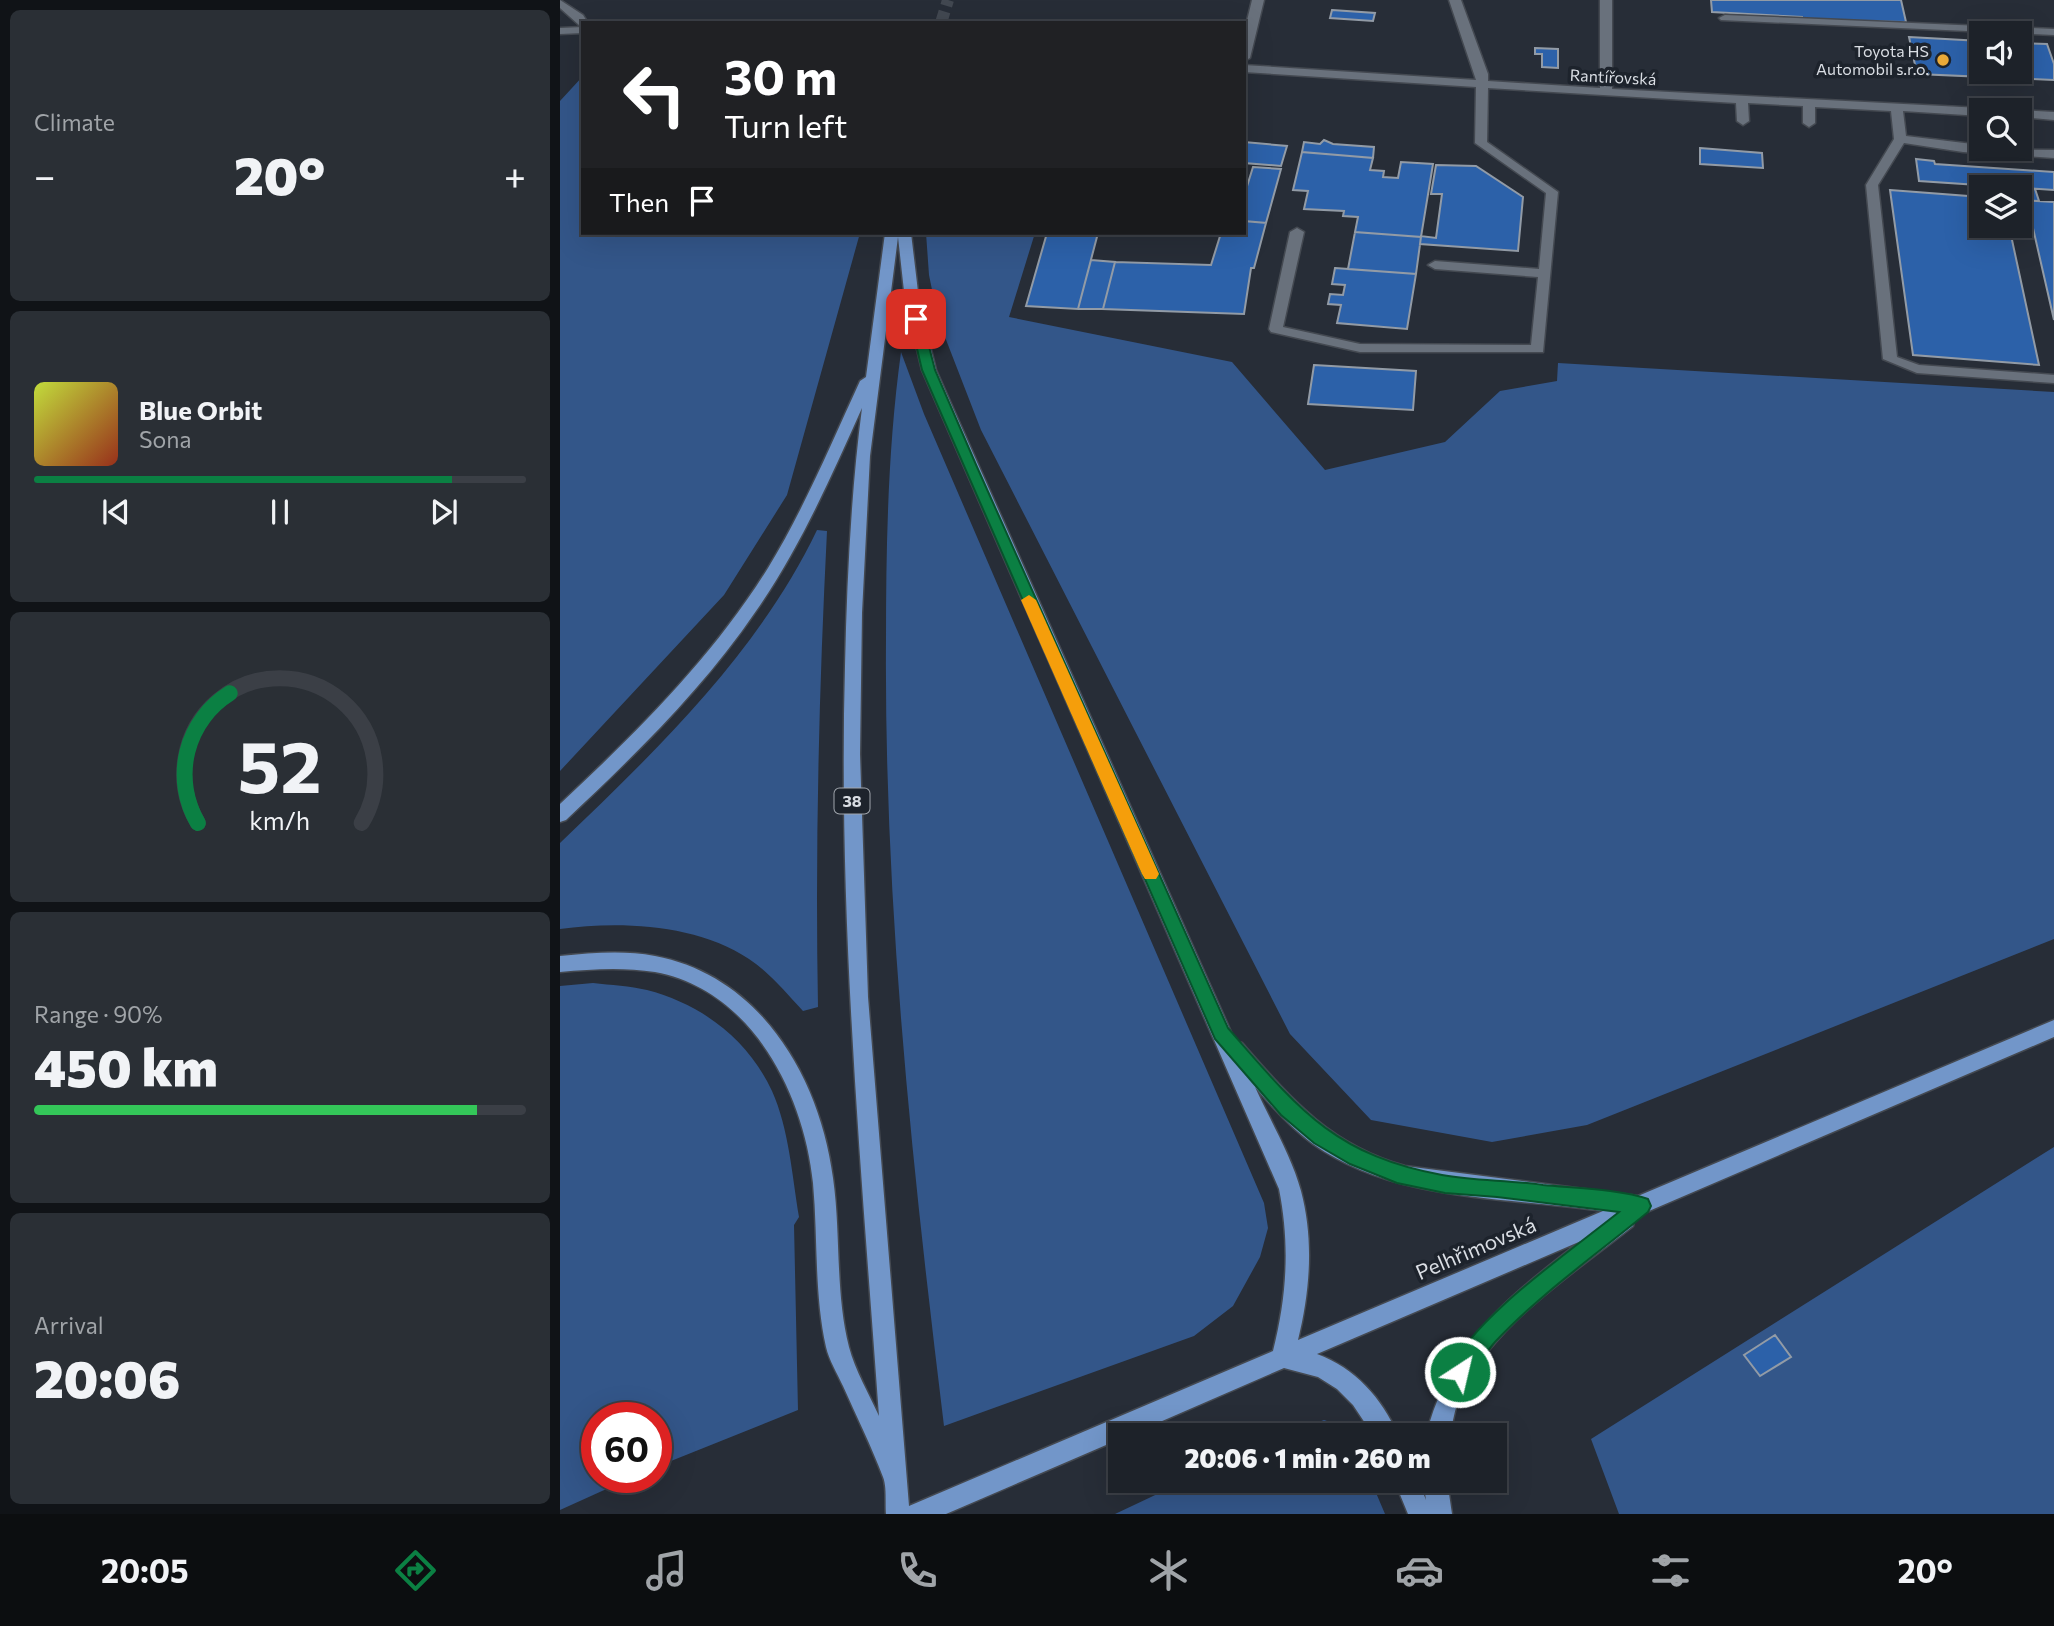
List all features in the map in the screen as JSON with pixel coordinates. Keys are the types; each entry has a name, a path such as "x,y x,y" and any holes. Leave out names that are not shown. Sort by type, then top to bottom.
{"main road":[{"name":"38","path":"892,235 863,456 854,613 851,754 859,997 898,1514"},
{"path":"904,235 912,300 929,370 1290,1189 1299,1227 1301,1264 1296,1304 1283,1357 1327,1369 1352,1388 1374,1413 1379,1423"},
{"path":"560,815 638,741 746,614 774,572 874,365"},
{"path":"560,964 617,960 652,964 715,986 746,1010 771,1036 788,1061 807,1102 820,1160 837,1346 895,1479"},
{"name":"Pelhřimovská","path":"918,1514 2054,1028"},
{"path":"1222,1033 1287,1109 1321,1137 1357,1158 1397,1174 1445,1185 1497,1188 1641,1206"},
{"path":"1441,1423 1448,1394 1476,1347 1502,1320 1641,1206"},
{"path":"1411,1493 1420,1514"},
{"path":"1437,1493 1440,1514"}],"street":[{"path":"1246,50 1258,0"},
{"path":"1297,232 1276,329 1360,348 1538,349 1552,192 1481,143 1481,68 1455,0"},
{"path":"1606,0 1606,92"},
{"path":"560,3 579,17 581,24"},
{"path":"1725,18 2054,33"},
{"path":"560,31 581,27"},
{"name":"Rantířovská","path":"1246,68 1482,85 1969,111"},
{"path":"1742,100 1743,121"},
{"path":"1809,103 1809,123"},
{"path":"1897,107 1900,139 1872,185 1891,359 1917,369 2054,379"},
{"path":"2032,115 2054,116"},
{"path":"1900,139 1963,148 2054,154"},
{"path":"1435,265 1545,274"}],"shaded area":[{"path":"581,78 581,235 859,235 787,495 724,595 560,771 560,101"},
{"path":"926,235 1034,235 1009,317 1232,362 1325,470 1445,442 1500,391 1557,381 1558,363 2054,392 2054,939 1587,1125 1492,1142 1371,1120 1290,1034 981,430 938,319 929,275"},
{"path":"901,352 924,414 1264,1203 1268,1228 1260,1257 1233,1306 1194,1336 944,1426 902,1034 890,837 887,531 893,423"},
{"path":"817,530 827,531 818,769 818,1007 803,1011 757,965 728,947 706,938 632,926 560,929 560,843 633,772 703,698 766,618"},
{"path":"593,983 647,990 667,996 704,1014 736,1040 762,1072 778,1106 786,1136 799,1217 794,1225 798,1410 672,1461 672,1402 581,1402 581,1493 598,1493 560,1510 560,986"},
{"path":"2054,1147 2054,1514 1619,1514 1591,1439"},
{"path":"1159,1493 1376,1493 1385,1514 1115,1514"}],"building":[{"path":"1711,0 1901,0 1906,22 1802,20 1802,17 1712,12"},
{"path":"1332,10 1375,13 1373,21 1330,18"},
{"path":"1909,37 1969,40 1969,76 1917,74"},
{"path":"2032,43 2047,44 2054,64 2054,80 2032,79"},
{"path":"1535,48 1558,49 1558,68 1542,67 1542,54 1535,54"},
{"path":"1324,140 1333,144 1374,147 1373,158 1302,152 1304,142 1320,144"},
{"path":"1246,142 1287,146 1281,166 1246,163"},
{"path":"1700,148 1762,153 1763,168 1700,164"},
{"path":"1302,152 1373,158 1370,170 1384,171 1383,177 1398,178 1401,162 1433,164 1421,237 1355,232 1358,217 1343,216 1344,211 1304,209 1308,191 1293,190"},
{"path":"1916,159 1934,161 1935,164 2054,172 2054,190 2032,189 2032,175 1969,175 1969,184 1919,181"},
{"path":"1436,165 1476,166 1523,197 1518,251 1420,244 1421,236 1436,238 1442,194 1431,194"},
{"path":"1253,167 1281,169 1266,223 1246,221 1246,190"},
{"path":"2032,189 2035,189 2039,201 2032,201"},
{"path":"1890,190 1969,196 1969,238 2012,238 2039,365 1913,355"},
{"path":"2032,201 2054,202 2054,320 2032,224"},
{"path":"1246,221 1266,223 1254,268 1251,268 1244,314 1103,309 1115,262 1211,265 1220,235 1246,235"},
{"path":"1355,232 1421,237 1416,274 1348,269"},
{"path":"1046,235 1097,235 1078,309 1026,306"},
{"path":"1091,260 1115,262 1103,309 1078,309"},
{"path":"1335,268 1416,274 1407,329 1337,323 1341,305 1328,304 1330,294 1343,295 1345,285 1332,284"},
{"path":"1314,365 1416,371 1413,410 1308,404"},
{"path":"1775,1335 1791,1357 1760,1376 1744,1355"}],"tunnel":[{"path":"942,21 948,0"}],"slow traffic":[{"path":"1029,600 1151,874"}],"place":[{"name":"Toyota HS Automobil s.r.o.","path":"1943,60"}],"route":[{"path":"916,319 929,370 970,467 1222,1033 1287,1109 1321,1137 1357,1158 1397,1174 1445,1185 1497,1188 1641,1206 1502,1320 1476,1347 1460,1372"}]}
